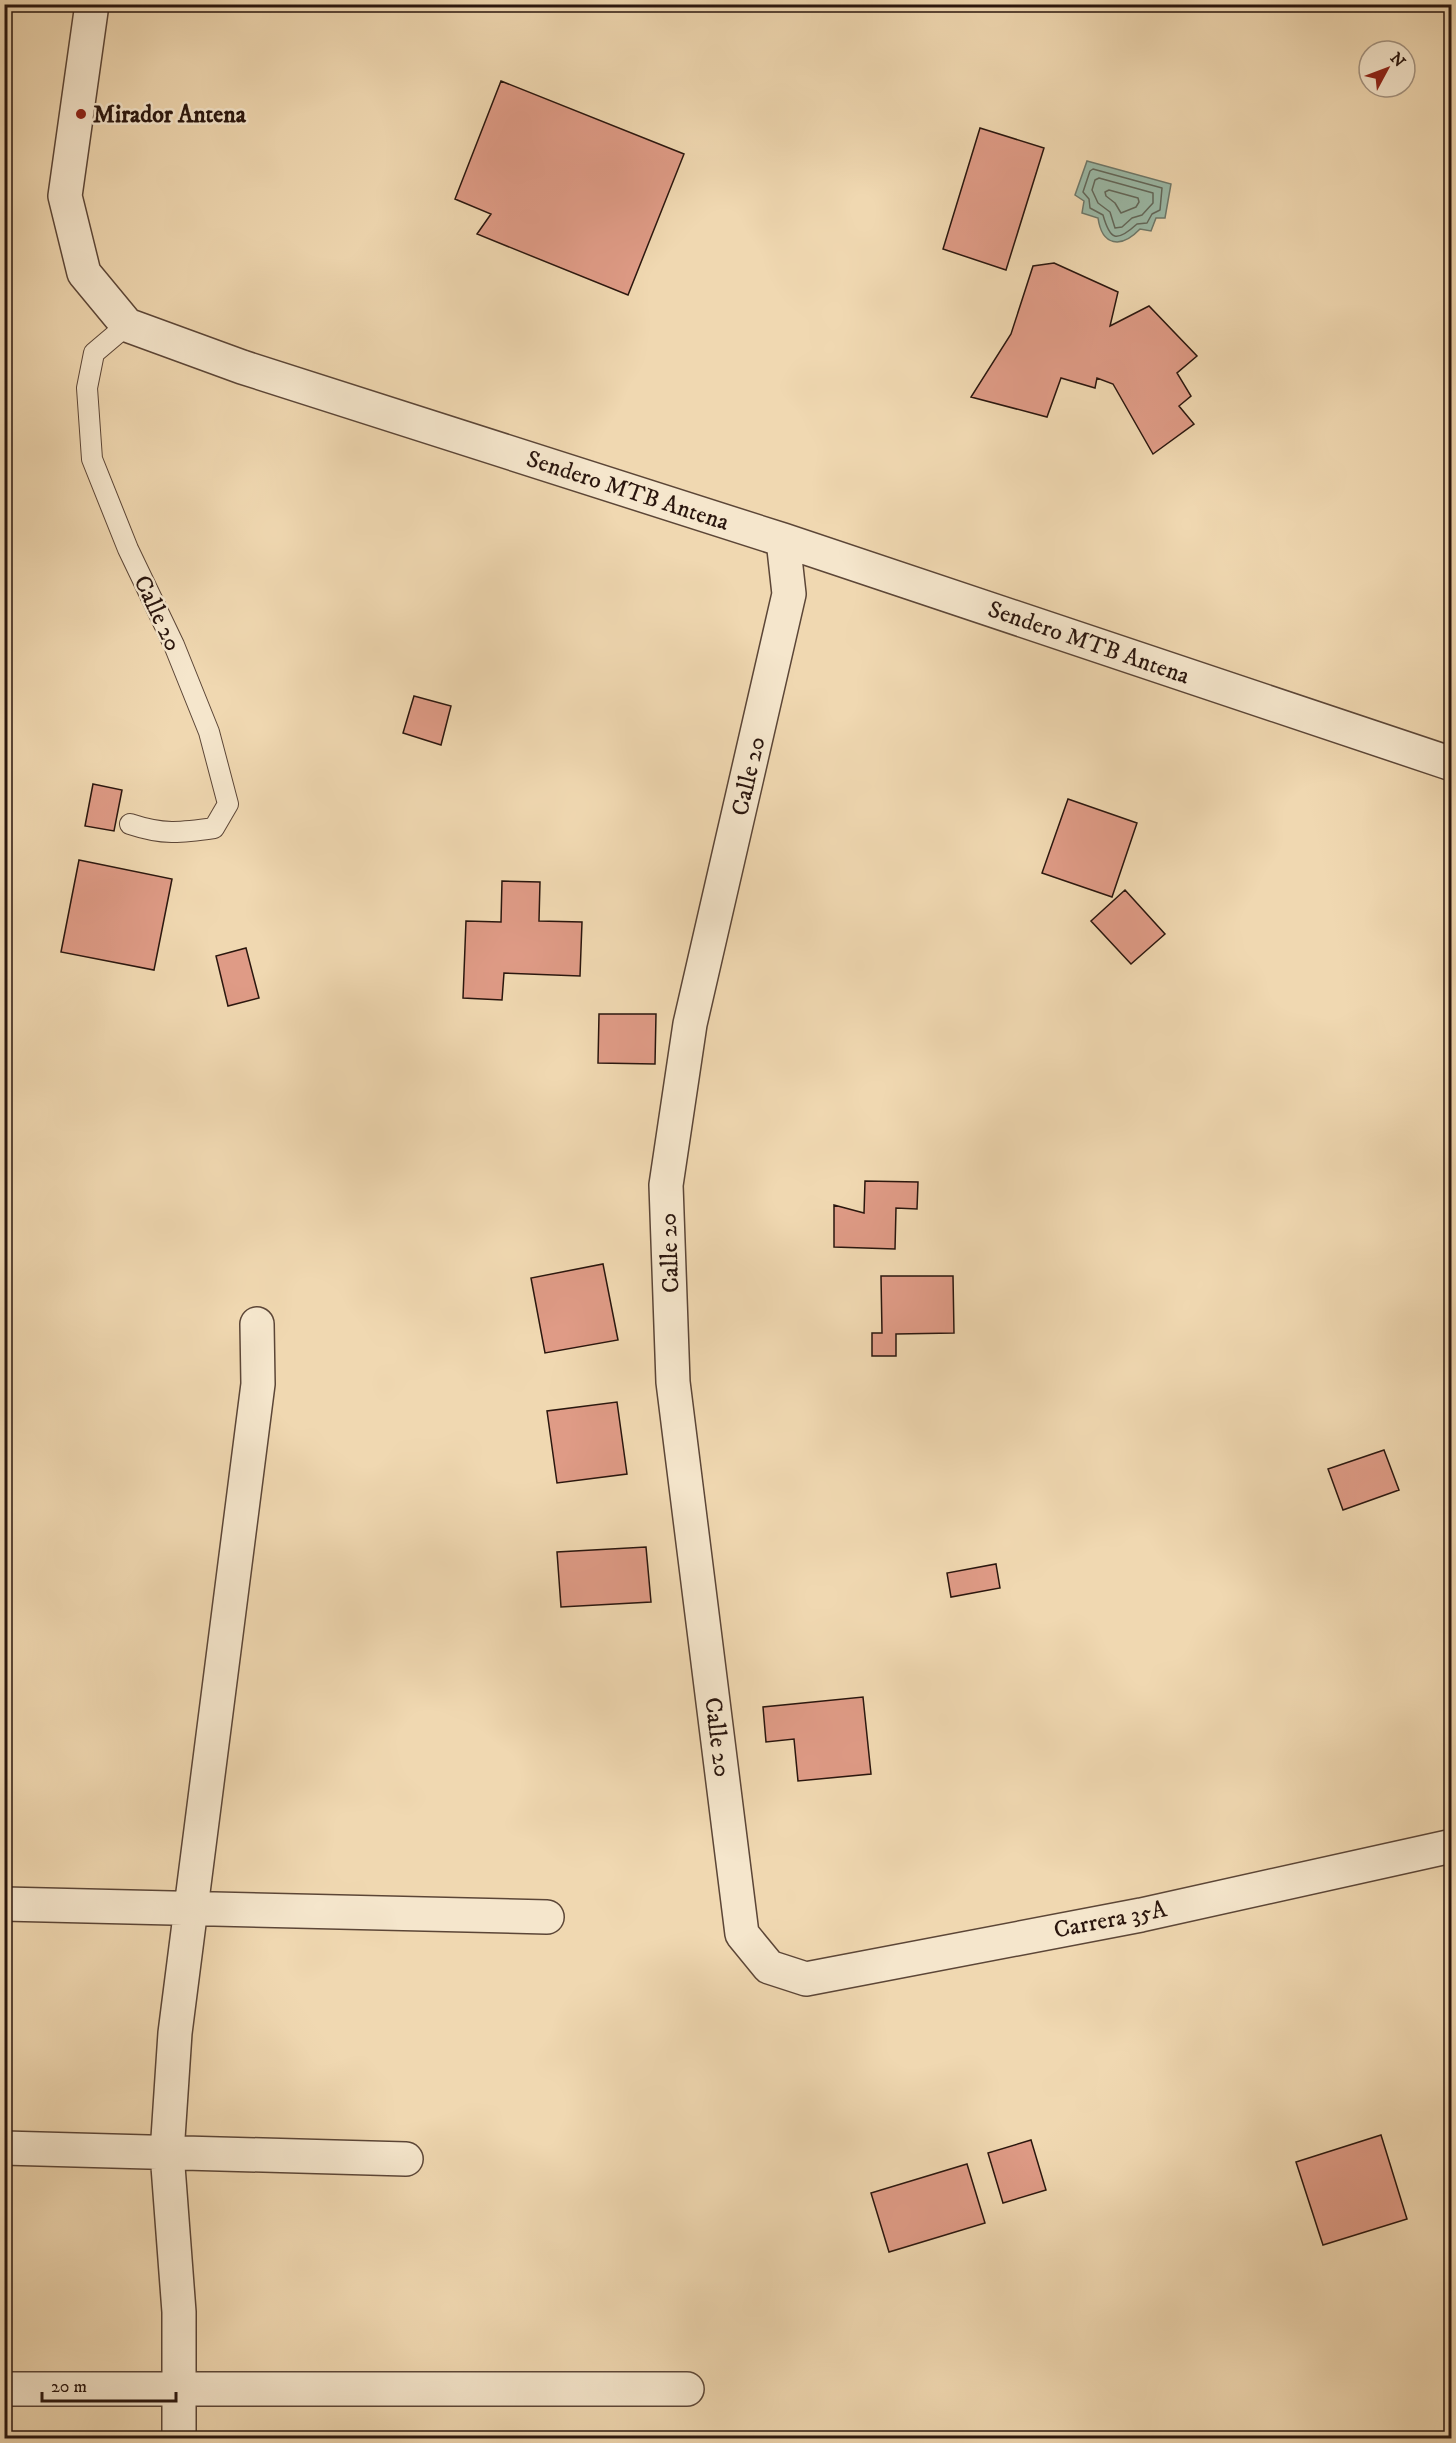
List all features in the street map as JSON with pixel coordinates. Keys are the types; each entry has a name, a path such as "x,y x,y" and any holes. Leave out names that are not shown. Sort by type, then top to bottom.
{"street":[{"path":"92,4 64,196 84,273 126,325"},
{"name":"Sendero MTB Antena","path":"126,325 242,367 783,540 1452,764"},
{"name":"Calle 20","path":"768,1967 742,1934 673,1382 666,1185 690,1024 789,594 783,540"},
{"path":"179,2439 178,2312 167,2152 175,2033 258,1384 257,1324"},
{"name":"Carrera 35A","path":"768,1967 806,1979 1141,1914 1452,1846"},
{"path":"4,1904 547,1917"},
{"path":"4,2148 406,2159"},
{"path":"4,2389 687,2389"}],"lane":[{"name":"Calle 20","path":"126,325 94,353 87,388 92,459 128,549 174,645 209,732 228,804 214,828 178,833 155,832 130,824"}],"water":[{"path":"1087,161 1171,184 1165,218 1156,218 1151,231 1140,229 1126,240 1119,242 1108,239 1100,227 1098,218 1082,213 1084,201 1075,195"}],"building":[{"path":"501,81 684,154 628,295 477,234 491,214 455,199"},
{"path":"980,128 1044,148 1006,270 943,249"},
{"path":"1054,263 1118,292 1110,326 1149,306 1197,356 1177,373 1191,396 1179,406 1194,424 1153,454 1113,384 1097,378 1095,388 1061,378 1047,417 971,397 1011,334 1033,266"},
{"path":"414,696 451,706 441,745 403,733"},
{"path":"93,784 122,790 114,831 85,826"},
{"path":"1068,799 1137,823 1112,897 1042,873"},
{"path":"79,860 172,879 154,970 61,952"},
{"path":"502,881 540,882 539,921 582,922 580,976 504,973 502,1000 463,998 466,921 501,922"},
{"path":"1125,890 1165,934 1131,964 1091,921"},
{"path":"246,948 259,998 228,1006 216,956"},
{"path":"599,1014 656,1014 655,1064 598,1063"},
{"path":"865,1181 918,1182 917,1209 896,1208 895,1249 834,1247 834,1205 864,1213"},
{"path":"603,1264 618,1340 545,1353 531,1278"},
{"path":"881,1276 953,1276 954,1333 896,1334 896,1356 872,1356 872,1333 882,1333"},
{"path":"617,1402 627,1474 557,1483 547,1411"},
{"path":"1384,1450 1399,1490 1343,1510 1328,1469"},
{"path":"646,1547 651,1602 561,1607 557,1552"},
{"path":"996,1564 1000,1588 951,1597 947,1573"},
{"path":"863,1697 871,1774 798,1781 794,1739 766,1742 763,1707"},
{"path":"1381,2135 1407,2219 1323,2245 1296,2162"},
{"path":"1031,2140 1046,2190 1003,2203 988,2153"},
{"path":"967,2164 985,2223 889,2252 871,2193"}],"place":[{"name":"Mirador Antena","path":"81,114"}]}
